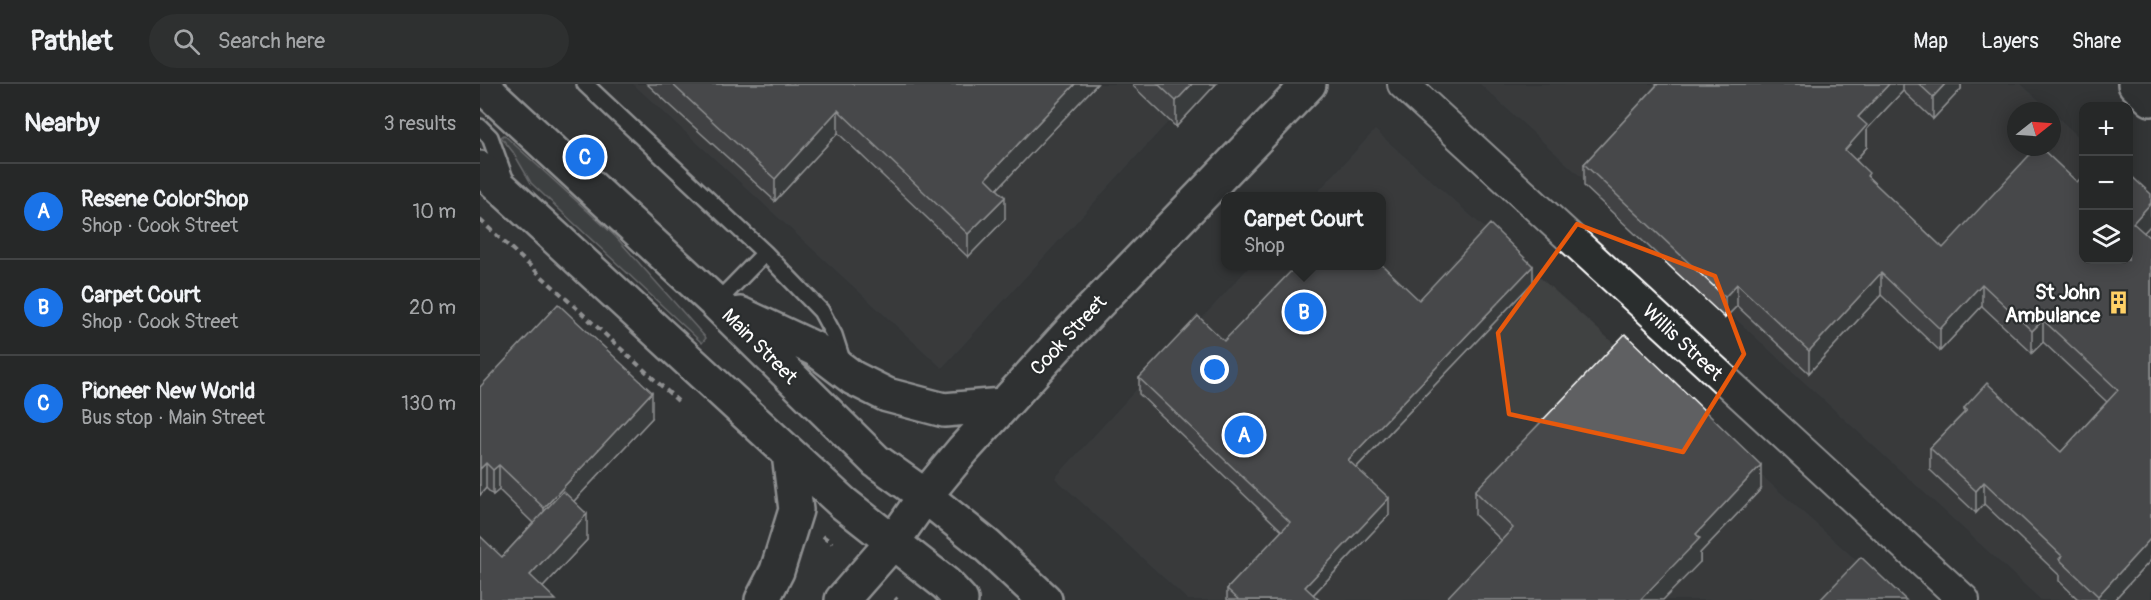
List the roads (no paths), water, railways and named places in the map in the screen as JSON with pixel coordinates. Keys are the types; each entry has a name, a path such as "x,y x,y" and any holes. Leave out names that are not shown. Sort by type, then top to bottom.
{"main road":[{"name":"Main Street","path":"480,84 716,303 876,461 925,496 986,545 1045,600"},
{"name":"Cook Street","path":"842,600 892,543 925,496 1003,405 1071,331 1309,84"},
{"path":"2135,84 2151,99"},
{"path":"480,168 843,503 946,584 961,600"},
{"path":"716,303 815,350 848,374 887,395 944,410 1003,405"},
{"path":"762,600 777,572 796,510 789,454"}],"street":[{"name":"Willis Street","path":"1403,84 1964,600"}],"lane":[{"path":"585,84 765,253 821,311 834,335 848,374"},
{"path":"480,127 490,136 513,198"},
{"path":"716,303 765,253"}],"place":[{"name":"Pioneer New World","path":"585,157"},
{"name":"St John Ambulance","path":"2118,303"},
{"name":"Carpet Court","path":"1304,312"},
{"name":"Resene ColorShop","path":"1244,435"}]}
